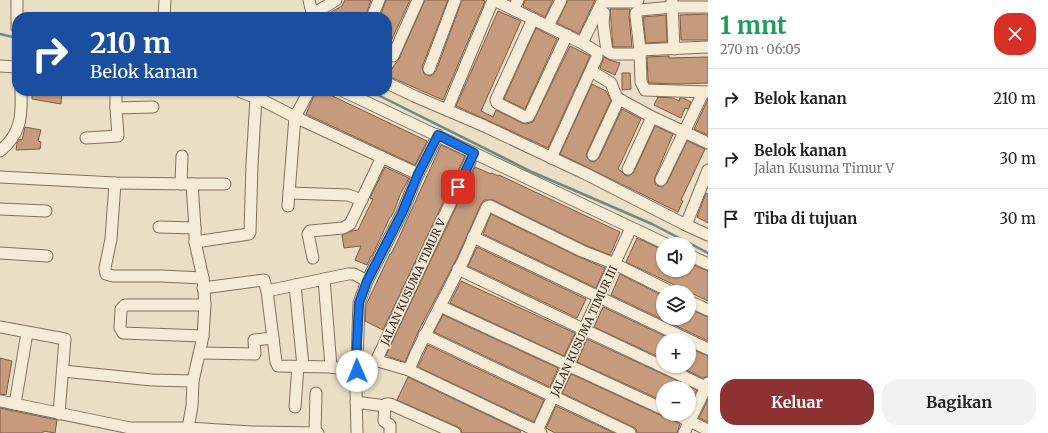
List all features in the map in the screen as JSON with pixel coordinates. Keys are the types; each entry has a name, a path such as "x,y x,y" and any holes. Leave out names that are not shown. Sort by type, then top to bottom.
{"street":[{"path":"17,0 17,12"},
{"path":"164,12 165,0"},
{"path":"309,0 312,12"},
{"path":"318,12 336,0"},
{"path":"374,12 379,0"},
{"path":"393,56 418,0"},
{"path":"429,69 455,0"},
{"path":"447,110 493,0 516,5 533,19 582,43 598,54 552,158"},
{"path":"548,26 561,0"},
{"path":"603,5 633,2 638,0"},
{"path":"662,180 684,132 705,93 645,90 641,82 640,52 636,16 637,10 672,3 708,7"},
{"path":"672,3 674,48"},
{"path":"582,43 603,5"},
{"path":"603,5 607,51 612,54 674,48 708,47"},
{"path":"533,19 496,100 497,103 525,117 529,116 566,35"},
{"path":"0,66 12,67"},
{"path":"590,71 611,82 618,100 708,142"},
{"path":"392,85 482,124 708,235"},
{"path":"0,151 6,146 19,124 22,112 21,96"},
{"path":"86,138 118,136 116,96"},
{"path":"251,96 418,174"},
{"path":"288,206 295,117 306,96"},
{"path":"354,96 656,239"},
{"path":"195,242 249,234 251,229 252,164 256,98"},
{"path":"593,156 618,100"},
{"path":"116,108 153,107"},
{"path":"628,169 652,117"},
{"path":"357,433 356,402 359,303 367,281 402,213 418,174 438,135"},
{"name":"JALAN KUSUMA TIMUR V","path":"410,370 378,361 377,356 474,153"},
{"path":"182,156 195,228 195,242 203,283 204,305 203,336 194,381 188,428"},
{"path":"313,258 308,234 310,231 347,226 353,219 382,157"},
{"path":"0,177 115,183 225,184"},
{"path":"686,225 707,177"},
{"path":"115,183 111,239 105,268 106,274 113,276 161,276 203,283 264,280 267,291 276,362 278,366 332,367 357,371"},
{"path":"289,193 348,195 362,200"},
{"path":"538,432 410,370 424,335 458,269 485,209 490,206 582,251 615,264 657,285"},
{"path":"0,209 46,211"},
{"path":"159,227 195,228"},
{"name":"JALAN KUSUMA TIMUR III","path":"538,432 631,228"},
{"path":"473,237 708,349"},
{"path":"0,253 47,256"},
{"path":"696,258 708,264"},
{"path":"458,269 707,386 696,409"},
{"path":"267,291 348,274 354,274 367,281"},
{"path":"324,279 332,367"},
{"path":"295,285 300,366 295,407"},
{"path":"696,304 708,310"},
{"path":"203,336 122,333 120,328 121,308 125,305 204,305"},
{"path":"440,306 656,406"},
{"path":"0,327 65,339 59,414"},
{"path":"15,404 27,333"},
{"path":"424,335 630,433"},
{"path":"200,353 255,354 254,340 273,338"},
{"path":"63,371 139,379 194,381"},
{"path":"0,401 130,428 188,428 251,432 317,433 316,393"},
{"path":"356,402 387,405 450,432"},
{"path":"387,405 384,421 390,425 390,433"},
{"path":"684,433 690,421 708,430"}],"building":[{"path":"345,0 371,0 367,12 331,12 342,6"},
{"path":"386,0 410,0 392,39 392,12 382,12"},
{"path":"425,0 448,0 422,67 424,74 430,76 436,71 462,0 485,1 443,100 392,78 392,69 399,59"},
{"path":"525,0 553,0 545,17 523,6"},
{"path":"568,0 595,0 579,34 557,23"},
{"path":"610,9 630,9 629,16 632,47 613,47"},
{"path":"498,11 521,21 481,111 493,117 496,110 522,123 527,124 533,122 570,46 590,56 548,148 456,106"},
{"path":"708,14 708,40 681,40 680,15"},
{"path":"666,15 667,42 646,43 643,17"},
{"path":"536,28 557,39 525,109 504,99"},
{"path":"669,56 669,58 708,57 708,83 649,83 647,57"},
{"path":"604,57 620,63 615,75 600,68"},
{"path":"622,73 630,73 631,89 622,90"},
{"path":"592,84 606,91 611,100 587,152 586,156 590,161 594,162 599,158 622,109 641,119 618,169 625,175 629,176 634,172 655,126 673,134 655,177 655,184 658,186 662,187 667,183 687,141 705,149 681,200 683,201 678,212 560,154"},
{"path":"32,96 62,96 61,104 32,99"},
{"path":"314,96 332,96 427,141 415,165 306,114"},
{"path":"658,97 673,98 679,101 680,98 683,98 691,102 688,109 685,108 681,118 654,105"},
{"path":"708,99 708,135 694,129"},
{"path":"25,127 41,130 38,141 41,142 40,149 16,150 17,143 20,139 22,140"},
{"path":"441,145 465,156 383,330 365,321 366,305 397,242"},
{"path":"385,167 409,178 367,265 355,260 361,246 344,248 342,235 358,230 373,199 370,198"},
{"path":"475,167 491,174 499,175 620,232 610,255 585,245 493,200 484,200 457,258 418,332 405,362 390,357 386,355"},
{"path":"706,193 708,194 708,223 697,217"},
{"path":"491,214 605,268 596,288 483,234"},
{"path":"637,238 656,247 656,276 626,262"},
{"path":"477,247 586,299 577,318 468,266"},
{"path":"696,266 708,271 708,301 696,295 696,285 674,285 658,277 696,277"},
{"path":"620,274 656,292 656,316 611,295"},
{"path":"461,281 575,333 564,356 450,303"},
{"path":"603,307 658,333 656,333 656,356 594,327"},
{"path":"696,312 708,317 708,341 696,335 696,333 691,333 674,325 696,325"},
{"path":"443,315 558,368 550,387 434,332"},
{"path":"587,339 656,371 656,373 660,373 678,381 656,381 656,398 577,362"},
{"path":"428,345 544,400 534,422 418,367"},
{"path":"696,351 708,356 708,376 703,378 693,373 696,373"},
{"path":"0,358 12,361 6,395 0,394"},
{"path":"571,374 656,413 656,421 674,421 680,424 677,433 637,433 636,429 633,427 562,393"},
{"path":"408,377 521,431 520,433 462,433 461,429 458,427 397,400"},
{"path":"708,399 708,422 699,418"},
{"path":"556,406 614,433 555,433 546,428"},
{"path":"0,408 57,420 55,433 43,431 43,433 0,433"}],"waterway":[{"path":"0,34 12,37"},
{"path":"380,96 532,172 652,224 708,253"}],"route":[{"path":"357,371 359,303 367,281 402,213 418,174 438,135 474,153 458,187"}]}
